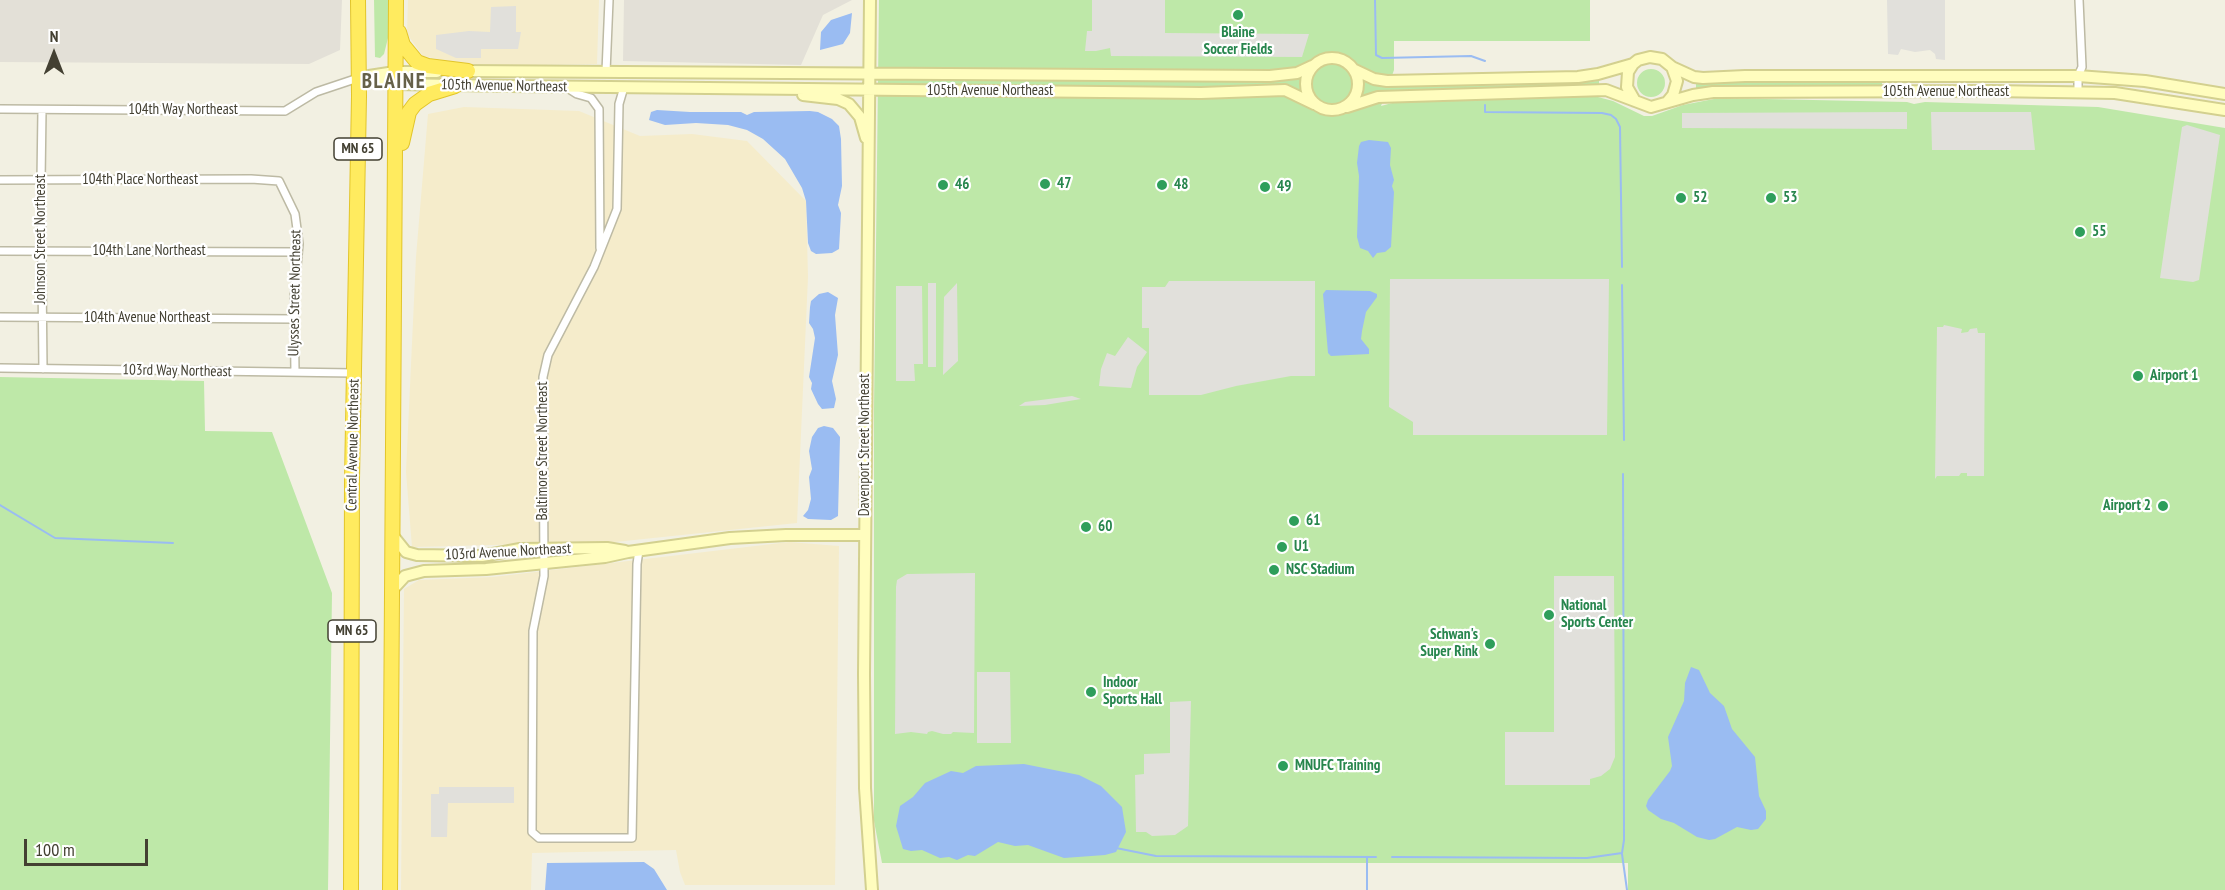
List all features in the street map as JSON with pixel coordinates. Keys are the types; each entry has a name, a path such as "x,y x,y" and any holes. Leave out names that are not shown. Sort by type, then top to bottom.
{"highway":[{"name":"Central Avenue Northeast","path":"351,890 358,0"},
{"name":"MN 65","path":"390,890 396,0"},
{"path":"396,21 403,45 417,62 428,66 468,71"},
{"path":"396,171 409,112 415,104 429,94 455,86"}],"street":[{"path":"606,72 609,0"},
{"name":"Davenport Street Northeast","path":"870,0 865,788 872,890"},
{"path":"2078,92 2078,76 2082,67 2079,0"},
{"name":"105th Avenue Northeast","path":"358,78 395,78 468,71 1270,76 1297,73 1320,60 1340,58 1355,70 1374,79 1387,81 1578,77 1598,74 1633,64 1644,58 1656,57 1694,77 1703,78 2078,76 2145,81 2225,94"},
{"path":"1633,64 1627,80 1630,95 1635,101"},
{"path":"1312,66 1306,81 1306,90 1314,104"},
{"path":"1668,101 1676,88 1677,81 1672,67"},
{"path":"1347,106 1357,95 1359,87 1355,70"},
{"name":"104th Way Northeast","path":"0,109 285,111 316,92 358,78"},
{"name":"105th Avenue Northeast","path":"395,78 455,86 1201,93 1285,90 1329,111 1340,110 1378,97 1606,90 1651,107 1668,101 1713,92 2078,92 2115,93 2225,110"},
{"name":"Baltimore Street Northeast","path":"564,87 591,98 599,109 600,254"},
{"name":"Baltimore Street Northeast","path":"624,87 619,104 617,208 600,254 548,355 543,376 543,583 533,631 532,832 539,838 632,838 637,564 634,551"},
{"path":"747,88 838,99 849,104 860,117 870,153"},
{"name":"Johnson Street Northeast","path":"42,110 43,369"},
{"name":"104th Place Northeast","path":"0,180 251,179 279,181"},
{"name":"Ulysses Street Northeast","path":"279,181 295,214 298,252 294,298 295,372"},
{"name":"104th Lane Northeast","path":"0,251 298,252"},
{"name":"104th Avenue Northeast","path":"0,317 295,320"},
{"name":"103rd Way Northeast","path":"0,368 354,373"},
{"name":"103rd Avenue Northeast","path":"393,589 405,576 424,571 486,569 605,557 634,551 757,536 865,535"},
{"name":"103rd Avenue Northeast","path":"394,537 406,552 417,555 482,556 520,549 543,548 607,548 634,551"}],"shaded area":[{"path":"0,0 342,0 340,50 309,64 0,62"},
{"path":"408,0 599,0 597,64 474,66 423,56 407,34"},
{"path":"624,0 852,0 823,15 801,65 623,61"},
{"path":"1092,0 1165,0 1165,33 1309,34 1302,57 1111,56 1110,48 1085,51 1087,31 1092,31"},
{"path":"1887,0 1945,0 1945,60 1936,59 1935,54 1930,50 1915,52 1901,49 1898,55 1888,54"},
{"path":"516,6 516,32 521,32 518,49 481,49 481,58 456,58 436,49 436,35 469,31 490,32 491,7"},
{"path":"464,107 579,111 640,136 692,134 747,141 806,201 808,277 797,523 615,542 412,547 406,472 416,257 428,114"},
{"path":"1907,112 1907,129 1682,128 1682,113"},
{"path":"1931,112 2031,112 2035,150 1932,150"},
{"path":"2187,125 2220,135 2199,280 2193,282 2160,278 2182,127"},
{"path":"1390,279 1609,279 1607,435 1413,435 1413,422 1389,407"},
{"path":"1169,281 1315,281 1315,376 1291,376 1201,395 1149,395 1149,328 1142,328 1142,287 1165,287"},
{"path":"928,283 936,283 936,367 928,367"},
{"path":"957,283 958,361 943,375 944,297"},
{"path":"896,286 922,286 923,364 914,364 915,381 896,381"},
{"path":"1944,325 1962,329 1961,333 1977,328 1978,333 1985,333 1984,476 1967,476 1967,473 1961,473 1959,476 1937,476 1935,479 1937,327"},
{"path":"1128,337 1147,352 1137,367 1131,388 1099,386 1101,369 1107,353 1115,356"},
{"path":"1072,396 1081,399 1045,405 1019,406 1025,402"},
{"path":"789,542 839,546 835,885 685,885 676,850 532,853 531,890 401,890 404,589 419,580 493,577"},
{"path":"975,573 974,733 943,734 932,731 927,734 911,732 895,734 897,580 907,574"},
{"path":"1554,576 1614,576 1615,757 1610,769 1601,776 1590,779 1590,785 1505,785 1505,732 1554,732"},
{"path":"977,672 1010,672 1011,743 977,743"},
{"path":"1191,701 1188,826 1175,835 1152,836 1146,832 1136,832 1135,775 1144,774 1144,754 1170,753 1170,702"},
{"path":"439,787 514,787 514,803 448,803 447,837 431,837 431,794 439,794"}],"green space":[{"path":"374,0 390,0 389,34 384,54 380,58 375,57"},
{"name":"National Sports Center","path":"879,0 1590,0 1590,41 1394,41 1394,70 1388,87 1599,81 1599,84 1540,89 1387,90 1381,106 1421,95 1559,93 1598,97 1613,101 1644,116 1652,116 1683,105 1719,98 1914,104 1925,102 2098,107 2225,128 2225,890 1628,890 1628,863 882,863 874,821 874,409"},
{"path":"1651,69 1661,73 1665,83 1661,93 1651,97 1641,93 1637,83 1641,73"},
{"path":"1769,81 1882,83 1882,86 1696,88 1696,84"},
{"path":"0,377 204,381 205,431 272,432 332,593 328,890 0,890"}],"water":[{"path":"852,13 850,33 843,44 820,50 821,32 831,20"},
{"path":"657,110 741,112 747,115 754,112 810,111 832,119 839,126 841,139 842,186 838,205 841,213 839,249 832,253 816,254 811,251 808,243 806,201 802,188 785,159 763,139 747,130 728,125 696,123 665,125 649,120 651,112"},
{"path":"1369,140 1388,142 1391,148 1390,165 1394,180 1391,247 1385,252 1377,253 1373,258 1368,251 1360,248 1357,237 1359,146 1361,142"},
{"path":"1326,290 1370,291 1377,294 1366,312 1362,331 1361,339 1369,349 1369,354 1331,356 1328,353 1323,294"},
{"path":"828,292 838,298 835,315 838,355 832,381 836,399 834,408 822,409 811,389 812,383 809,377 815,338 809,323 811,301 819,294"},
{"path":"824,426 833,428 840,437 838,516 831,520 808,519 803,516 808,510 811,499 809,477 812,469 809,451 812,437 818,428"},
{"path":"1691,667 1699,670 1710,693 1724,706 1732,729 1755,757 1759,796 1766,811 1766,819 1758,829 1737,827 1709,840 1697,837 1674,823 1661,819 1646,806 1672,766 1668,737 1684,701 1685,683"},
{"path":"1024,764 1079,775 1101,786 1122,807 1126,832 1116,852 1064,858 1028,845 1015,846 998,842 975,856 968,855 957,860 949,857 940,858 922,850 903,849 896,826 900,806 913,797 925,783 951,771 963,773 976,766"},
{"path":"644,862 654,869 667,890 545,890 547,863"}],"waterway":[{"path":"1375,0 1376,55 1382,58 1471,56 1485,61"},
{"path":"1485,105 1485,112 1602,113 1616,119 1620,127 1622,267"},
{"path":"1622,285 1624,440"},
{"path":"1392,857 1587,858 1622,853 1624,840 1623,474"},
{"path":"0,505 55,538 173,543"},
{"path":"1116,848 1156,856 1376,857"},
{"path":"1622,854 1627,890"},
{"path":"1367,858 1367,890"}],"place":[{"name":"Blaine Soccer Fields","path":"1238,15"},
{"name":"47","path":"1045,184"},
{"name":"46","path":"943,185"},
{"name":"48","path":"1162,185"},
{"name":"49","path":"1265,187"},
{"name":"52","path":"1681,198"},
{"name":"53","path":"1771,198"},
{"name":"55","path":"2080,232"},
{"name":"Airport 1","path":"2138,376"},
{"name":"Airport 2","path":"2163,506"},
{"name":"61","path":"1294,521"},
{"name":"60","path":"1086,527"},
{"name":"U1","path":"1282,547"},
{"name":"NSC Stadium","path":"1274,570"},
{"name":"National Sports Center","path":"1549,615"},
{"name":"Schwan's Super Rink","path":"1490,644"},
{"name":"Indoor Sports Hall","path":"1091,692"},
{"name":"MNUFC Training","path":"1283,766"}],"district":[{"name":"BLAINE","path":"394,82"}]}
